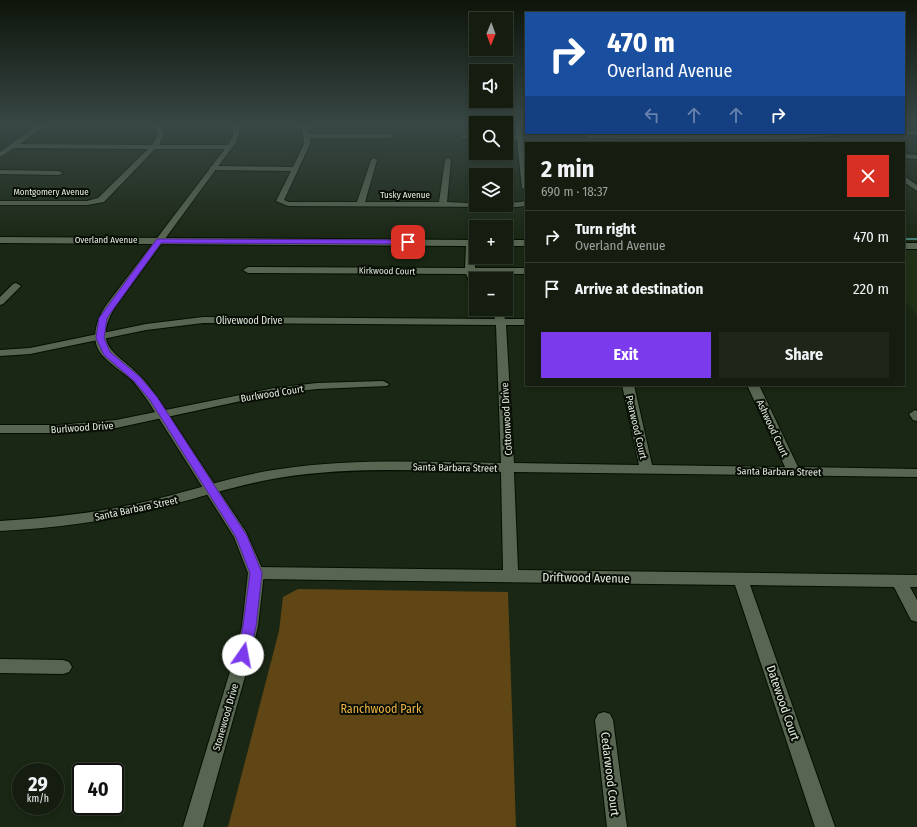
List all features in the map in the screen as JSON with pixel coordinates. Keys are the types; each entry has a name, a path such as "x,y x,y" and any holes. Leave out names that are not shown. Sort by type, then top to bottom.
{"street":[{"name":"Montgomery Avenue","path":"0,203 87,203 101,200 137,164"},
{"path":"100,338 101,325 106,312 217,164"},
{"path":"213,168 295,169 298,164"},
{"path":"360,205 373,164"},
{"path":"443,205 448,164"},
{"name":"Tusky Avenue","path":"295,169 280,201 288,204 443,205 524,203"},
{"path":"0,172 59,173"},
{"path":"905,179 917,189"},
{"name":"Overland Avenue","path":"0,240 469,243"},
{"path":"513,243 525,243"},
{"path":"905,246 917,246"},
{"path":"470,271 471,264"},
{"name":"Kirkwood Court","path":"248,270 525,272"},
{"path":"0,302 16,286"},
{"name":"Cottonwood Drive","path":"499,316 501,322 508,468 511,577"},
{"name":"Olivewood Drive","path":"0,353 30,351 100,338 146,327 203,320 525,322"},
{"name":"Stonewood Drive","path":"100,338 106,353 137,379 153,399 241,536 256,573 250,626 243,655 193,827"},
{"name":"Burlwood Court","path":"163,415 185,409 274,391 317,386 383,384"},
{"name":"Pearwood Court","path":"628,386 647,470"},
{"name":"Ashwood Court","path":"753,386 793,471"},
{"name":"Burlwood Drive","path":"0,429 58,429 86,427 132,422 163,415"},
{"name":"Santa Barbara Street","path":"0,526 50,523 111,514 211,490 257,477 327,467 368,466 917,472"},
{"name":"Driftwood Avenue","path":"256,573 917,582"},
{"name":"Datewood Court","path":"741,580 825,827"},
{"path":"899,581 917,615"},
{"path":"0,666 63,667"},
{"name":"Cedarwood Court","path":"604,720 617,827"}],"shaded area":[{"path":"905,250 917,250 917,315 905,301"}],"green space":[{"name":"Ranchwood Park","path":"298,589 508,592 516,827 228,827 279,631 283,597"}],"waterway":[{"path":"905,239 917,239"}],"route":[{"path":"243,655 250,626 256,573 241,536 153,399 137,379 106,353 100,338 103,318 110,306 160,241 408,242"}]}
